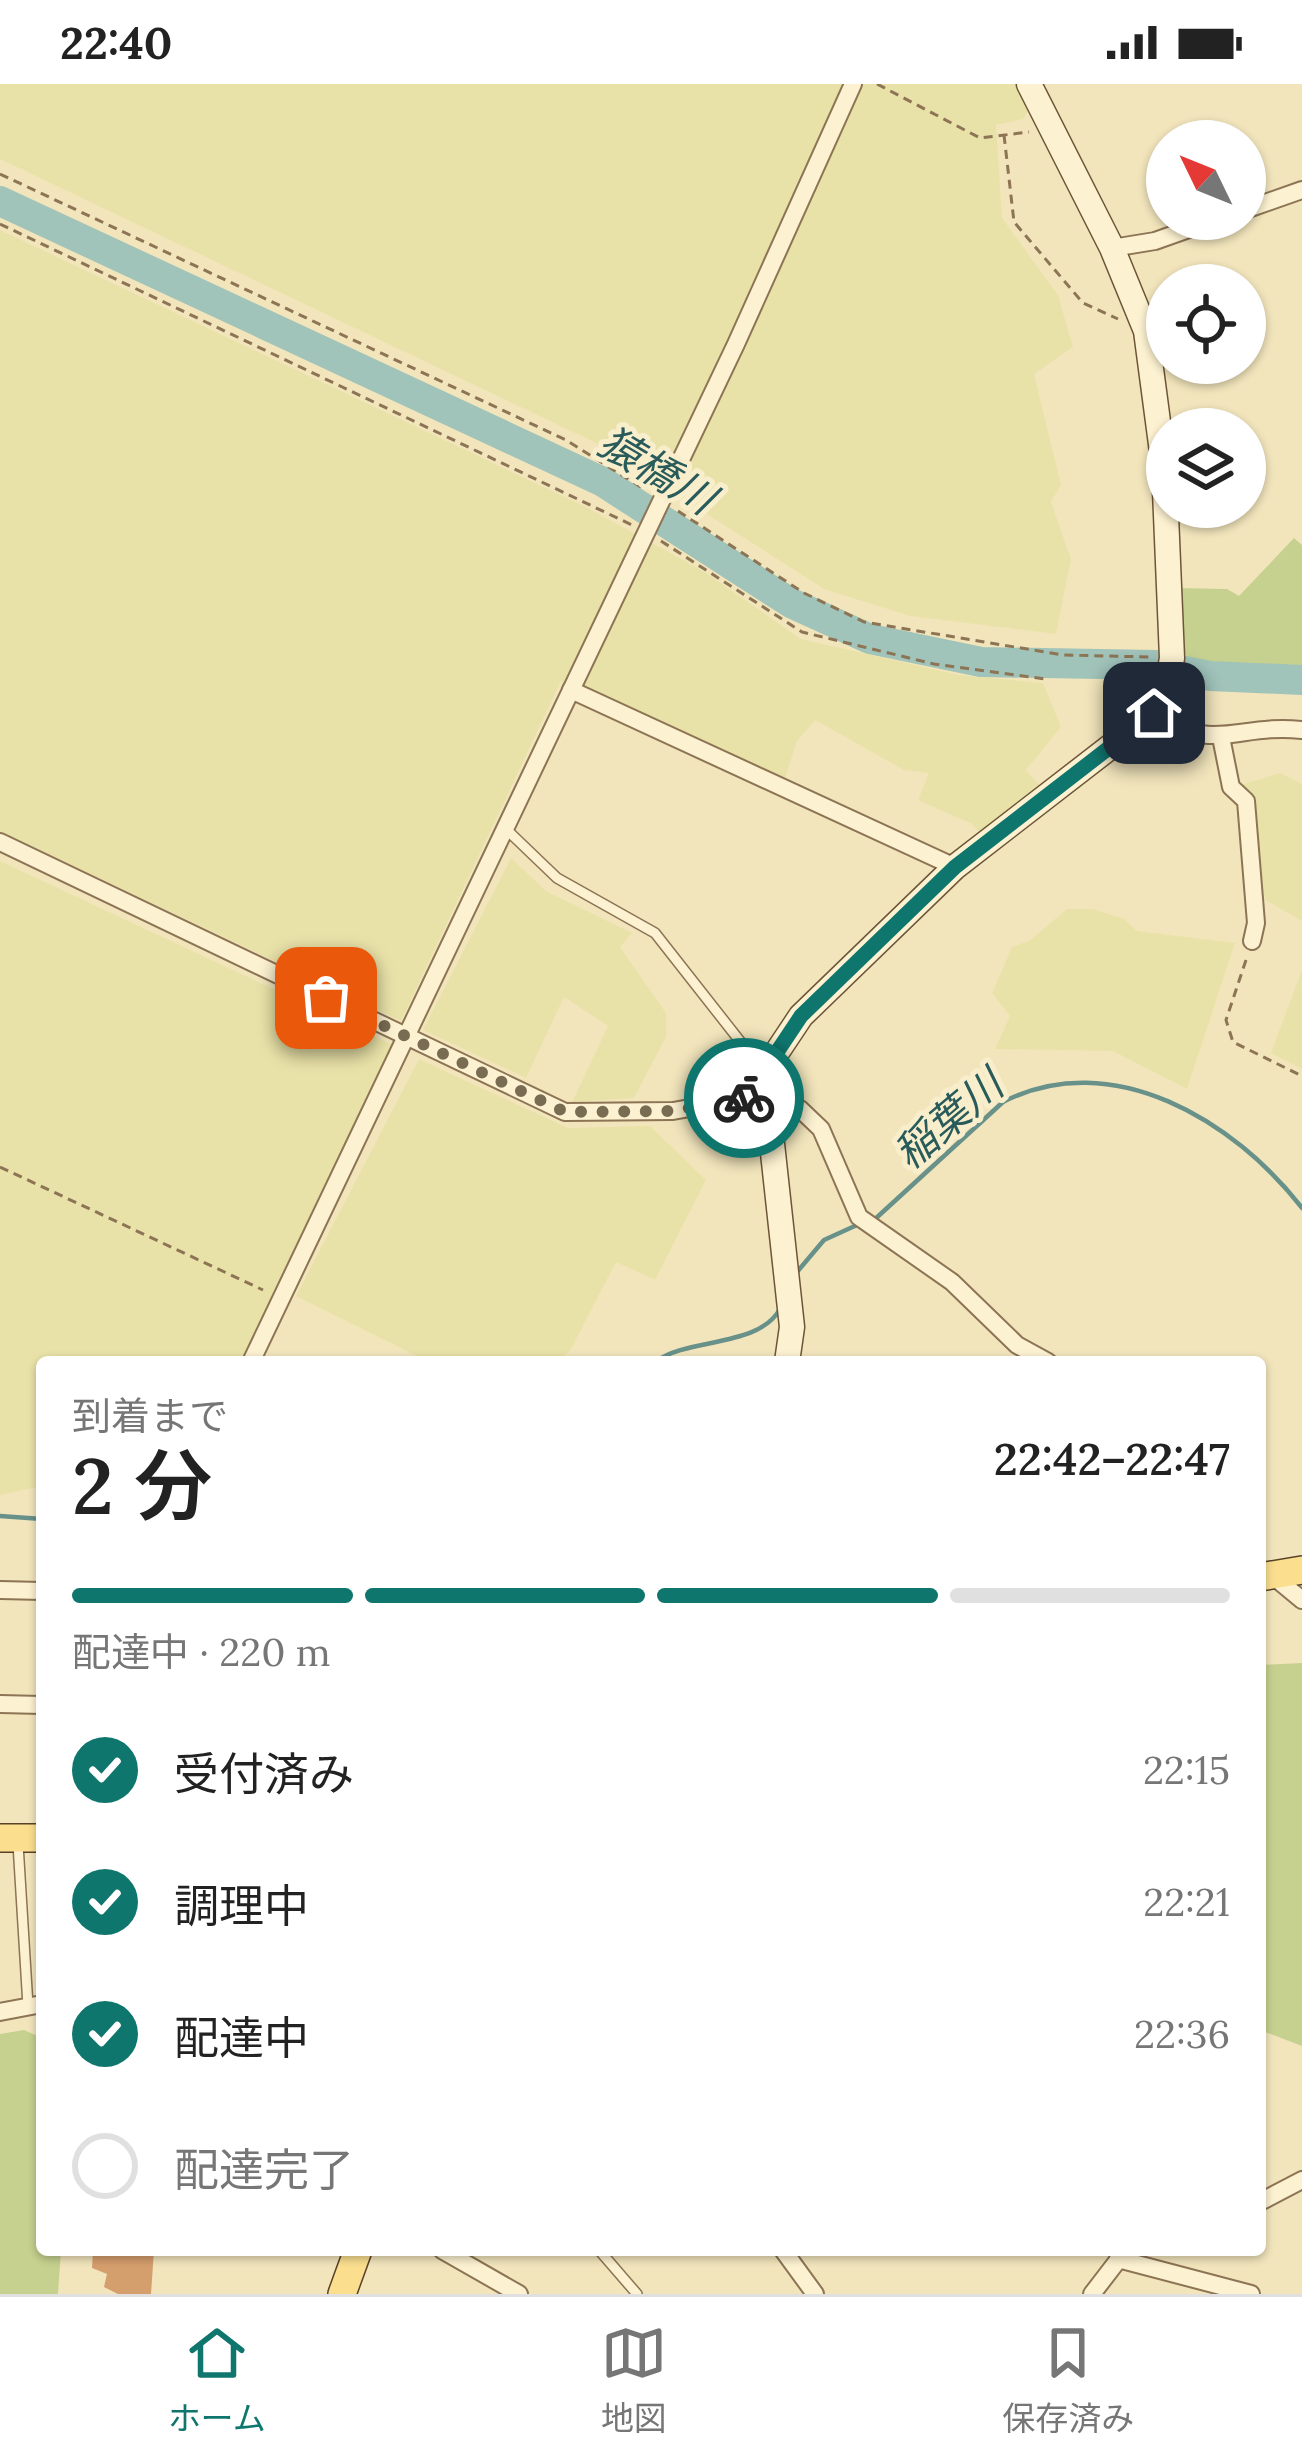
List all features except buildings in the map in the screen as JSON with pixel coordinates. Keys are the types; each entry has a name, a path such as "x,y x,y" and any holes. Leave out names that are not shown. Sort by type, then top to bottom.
{"main road":[{"path":"788,1356 791,1327 768,1087 780,1044 801,1016 955,867 1154,713 1166,693 1172,658 1163,467 1145,331 1112,248 1029,84"},
{"path":"1266,1576 1302,1570"},
{"path":"342,2294 356,2256"}],"street":[{"path":"254,1356 658,499 736,344 854,84"},
{"path":"1266,203 1302,190"},
{"path":"1112,248 1158,240"},
{"path":"571,690 955,867"},
{"path":"1154,713 1190,736 1221,737 1248,728 1302,730"},
{"path":"1221,737 1231,787 1246,801 1256,923 1252,941"},
{"path":"0,842 565,1112 673,1111 768,1087 816,1121 859,1217 952,1282 1017,1345 1037,1356"},
{"path":"1266,1576 1302,1600"},
{"path":"0,1590 36,1591"},
{"path":"0,1704 36,1705"},
{"path":"0,2012 35,2005"},
{"path":"1266,2199 1302,2180"},
{"path":"452,2256 519,2294"},
{"path":"787,2256 815,2294"},
{"path":"1092,2294 1121,2256"},
{"path":"1129,2256 1251,2294"}],"lane":[{"path":"505,828 557,878 655,933 768,1087"},
{"path":"20,1838 35,2005"},
{"path":"604,2256 637,2294"}],"path":[{"path":"877,84 980,138 1054,129"},
{"path":"1004,135 1014,222 1082,303 1145,331"},
{"path":"0,174 566,440 805,593 864,622 1063,655 1172,658"},
{"path":"0,224 644,531 802,632 934,664 1046,679"},
{"path":"1252,941 1226,1020 1233,1042 1302,1076"},
{"path":"0,1167 281,1298"}],"shaded area":[{"path":"0,84 1020,84 1031,107 1023,119 996,125 1002,218 1058,295 1073,347 1034,374 1061,485 1051,502 1071,559 1056,634 910,616 824,589 596,443 0,159"},
{"path":"0,230 586,507 703,571 801,639 959,675 1043,683 1061,727 1026,770 1041,787 981,835 972,824 918,800 929,773 904,770 815,720 797,741 784,782 561,681 401,1021 0,831"},
{"path":"1280,773 1302,784 1302,921 1265,900 1240,785"},
{"path":"511,858 546,891 632,933 620,947 666,1013 666,1037 634,1098 572,1102 608,1026 564,997 526,1078 423,1030"},
{"path":"0,861 393,1045 244,1356 36,1356 36,1487 0,1495"},
{"path":"1067,909 1093,909 1124,919 1137,931 1235,943 1187,1089 1113,1051 995,1049 1010,1016 992,993 1012,947 1029,941"},
{"path":"1302,970 1302,1069 1271,1053"},
{"path":"419,1059 568,1128 650,1126 706,1180 655,1280 616,1262 563,1356 417,1356 296,1296"}],"green space":[{"path":"1294,538 1302,545 1302,672 1191,664 1180,645 1176,588 1227,589 1239,596"},
{"path":"1302,1663 1302,2046 1266,2032 1266,1665"},
{"path":"24,2030 36,2035 36,2256 61,2256 58,2294 0,2294 0,2034"}],"waterway":[{"name":"猿橋川","path":"0,201 603,482 791,603 870,639 981,662 1155,665 1210,676 1302,680"},
{"name":"稲葉川","path":"874,1220 1003,1102 1044,1087 1086,1083 1128,1088 1207,1121 1274,1176 1302,1208"},
{"name":"稲葉川","path":"797,1272 824,1240 857,1225"},
{"name":"稲葉川","path":"666,1356 756,1330 780,1309"},
{"name":"稲葉川","path":"0,1516 36,1519"}],"way so far":[{"path":"326,998 565,1112 673,1111 744,1098"}],"route":[{"path":"744,1098 767,1098 773,1058 801,1016 955,867 1154,713"}]}
